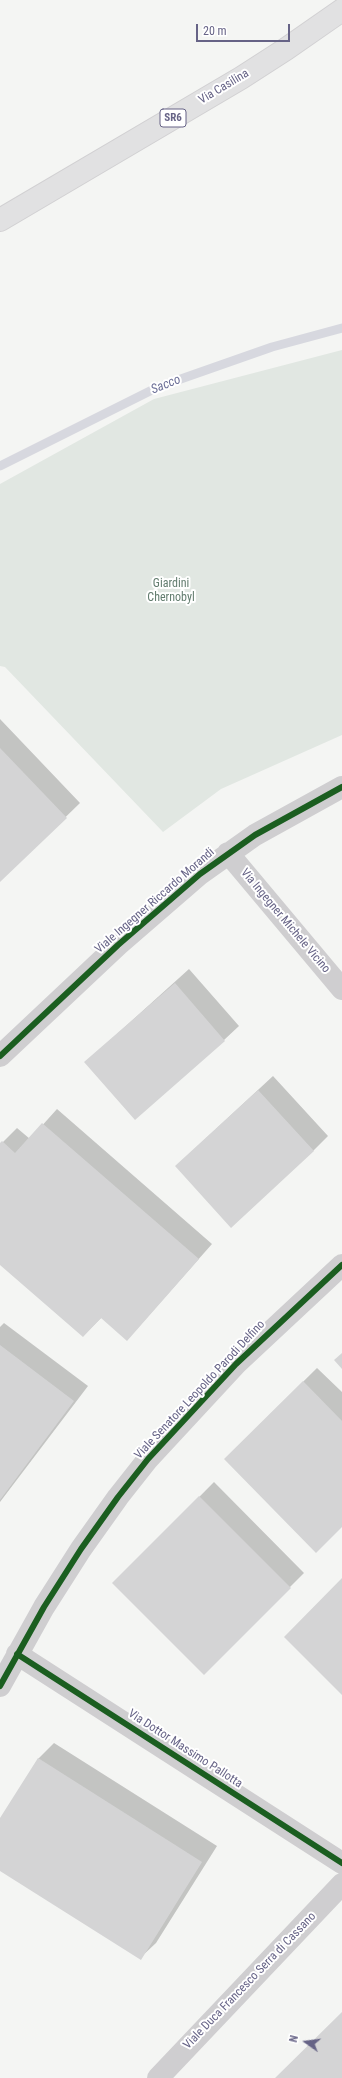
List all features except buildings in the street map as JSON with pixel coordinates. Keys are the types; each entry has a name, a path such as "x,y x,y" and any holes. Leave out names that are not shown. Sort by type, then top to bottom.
{"main road":[{"name":"Via Casilina","path":"0,220 241,78 342,10"}],"street":[{"name":"Viale Ingegner Riccardo Morandi","path":"0,1056 157,911 228,853 274,824 342,787"},
{"name":"Via Ingegner Michele Vicino","path":"228,853 342,989"},
{"name":"Viale Senatore Leopoldo Parodi Delfino","path":"0,1686 17,1654 81,1549 118,1497 148,1459 236,1364 342,1265"},
{"name":"Via Dottor Massimo Pallotta","path":"17,1654 342,1863"},
{"name":"Viale Duca Francesco Serra di Cassano","path":"158,2078 342,1884"}],"green space":[{"name":"Giardini Chernobyl","path":"342,350 342,735 221,789 163,832 5,667 0,666 0,484 154,399"}],"waterway":[{"name":"Sacco","path":"0,466 158,387 272,347 342,328"}],"cycle path":[{"path":"0,1056 118,945 200,874 255,835 342,787"},
{"path":"0,1686 44,1607 81,1549 118,1497 148,1459 236,1364 342,1265"},
{"path":"17,1654 342,1863"}]}
